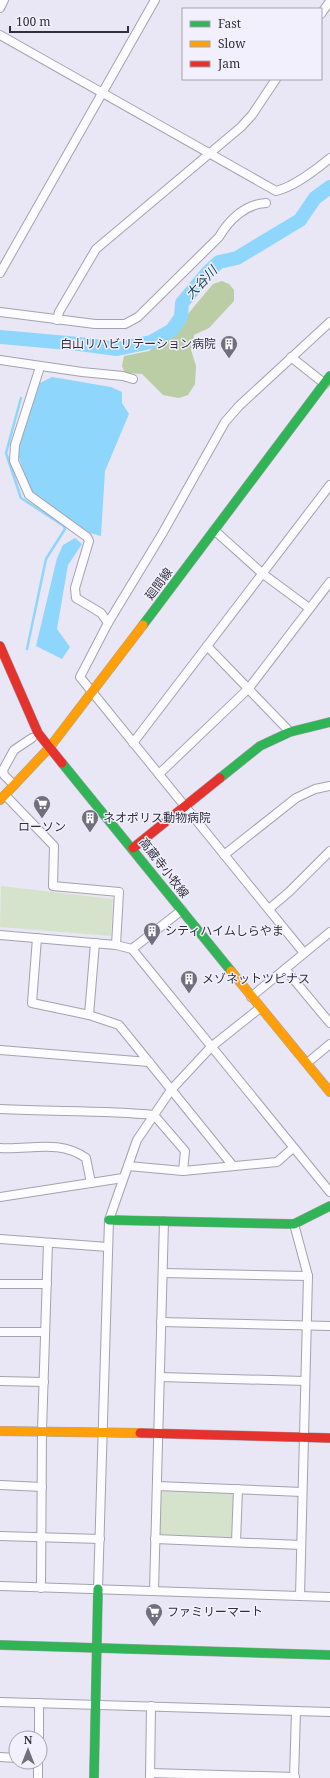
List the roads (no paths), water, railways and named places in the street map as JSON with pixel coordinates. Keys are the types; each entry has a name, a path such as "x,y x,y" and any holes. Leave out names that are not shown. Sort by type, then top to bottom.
{"street":[{"path":"0,8 4,0"},
{"path":"0,273 155,0"},
{"path":"322,12 330,0"},
{"path":"0,35 276,191 314,171 330,158"},
{"path":"57,320 59,312 96,249 210,153 252,115 275,80"},
{"path":"0,312 57,320 119,325 133,321 219,237 227,225 237,216 255,204 266,204"},
{"path":"304,953 80,677 108,623 162,534 225,422 239,406 330,322"},
{"path":"291,358 328,382"},
{"path":"0,360 105,375 123,376 133,379"},
{"path":"40,366 15,445 14,461 29,495 87,536 89,541 75,588 76,598 101,613 108,623"},
{"name":"廻間線","path":"3,798 50,747 328,382"},
{"path":"133,743 330,485"},
{"path":"214,530 263,574 309,608"},
{"path":"159,774 249,688 330,582"},
{"name":"高蔵寺小牧線","path":"0,646 38,733 133,848 251,997 330,1092"},
{"path":"207,646 290,732"},
{"path":"133,848 248,754 274,738 290,732 330,722"},
{"path":"14,785 4,776 4,770 14,750 32,738"},
{"path":"224,855 296,798 315,789 330,786"},
{"path":"3,798 54,846 52,886 119,892 116,945"},
{"path":"269,909 330,851"},
{"path":"132,949 182,910"},
{"path":"0,935 116,945 132,949 330,1192"},
{"path":"251,997 304,953 329,935"},
{"path":"37,938 32,1004 89,1015 119,1025 234,1166"},
{"path":"89,1015 95,943"},
{"path":"285,969 330,1023"},
{"path":"94,1778 109,1220 137,1140 171,1090 211,1047 260,1008"},
{"path":"307,1063 330,1044"},
{"path":"0,1050 149,1062"},
{"path":"0,1109 34,1111 113,1111 154,1115 185,1151 183,1171"},
{"path":"0,1148 14,1149 48,1146 81,1154 86,1158 92,1183"},
{"path":"128,1166 183,1171 277,1162 293,1148"},
{"path":"0,1197 123,1178"},
{"path":"109,1220 294,1224 330,1206"},
{"path":"154,1591 161,1322 164,1273 164,1221"},
{"path":"294,1224 308,1276 300,1545 300,1596"},
{"path":"0,1239 108,1247"},
{"path":"41,1588 42,1431 48,1243"},
{"path":"164,1273 308,1276"},
{"path":"0,1284 47,1284"},
{"path":"161,1322 330,1326"},
{"path":"0,1332 45,1332"},
{"path":"160,1378 305,1381"},
{"path":"0,1381 44,1382"},
{"path":"0,1431 158,1433 330,1438"},
{"path":"0,1485 42,1487"},
{"path":"157,1486 302,1492"},
{"path":"236,1542 238,1489"},
{"path":"0,1536 100,1539"},
{"path":"155,1539 300,1545"},
{"path":"0,1586 330,1597"},
{"path":"0,1645 330,1655"},
{"path":"0,1702 330,1712"},
{"path":"39,1703 39,1730"},
{"path":"151,1706 150,1776 294,1778 296,1712"}],"water":[{"path":"52,377 111,387 122,392 122,403 129,414 105,471 101,536 90,533 31,492 17,452 40,383"},
{"path":"75,538 82,544 68,565 57,629 70,647 62,659 36,646 57,558 63,545"}],"waterway":[{"name":"大谷川","path":"0,337 117,349 151,342 172,330 181,317 182,303 208,272 219,262 237,258 300,220 315,198 330,187"},
{"path":"21,398 6,453 21,498 64,526 65,529 46,559 27,649"}],"place":[{"name":"白山リハビリテーション病院","path":"229,359"},
{"name":"ローソン","path":"42,819"},
{"name":"ネオポリス動物病院","path":"90,833"},
{"name":"シティハイムしらやま","path":"152,946"},
{"name":"メゾネットツピナス","path":"189,994"},
{"name":"ファミリーマート","path":"154,1627"}]}
